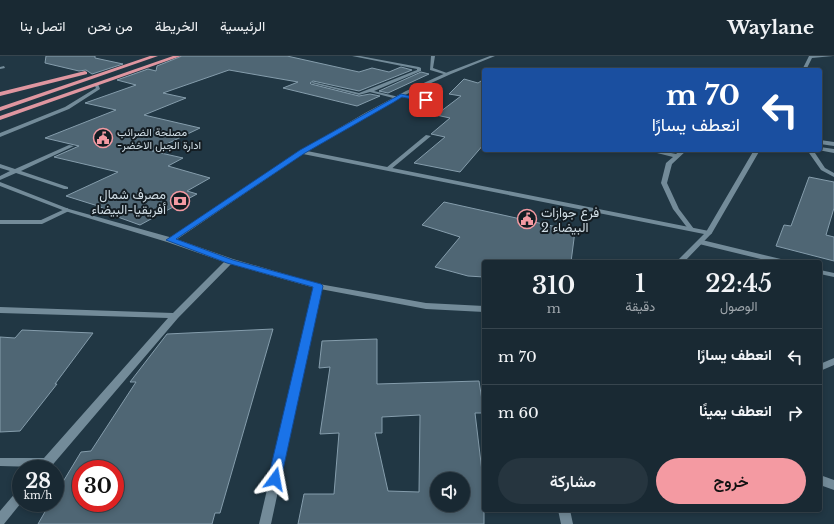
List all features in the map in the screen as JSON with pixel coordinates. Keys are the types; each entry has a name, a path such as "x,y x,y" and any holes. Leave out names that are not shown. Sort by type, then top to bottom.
{"highway":[{"path":"0,109 155,56"},
{"path":"0,118 178,56"},
{"path":"0,94 144,60"}],"street":[{"path":"313,83 359,94 370,91 418,71 418,68 354,56"},
{"path":"433,56 431,69 446,74"},
{"path":"170,240 302,152 399,97 446,74 493,56"},
{"path":"805,68 811,57 831,56"},
{"path":"0,135 67,108 98,88 96,85"},
{"path":"370,91 399,97 426,100"},
{"path":"388,169 428,136"},
{"path":"822,142 834,144"},
{"path":"0,178 71,146"},
{"path":"822,149 834,151"},
{"path":"302,152 709,233"},
{"path":"658,152 678,156"},
{"path":"682,152 669,163 664,183 676,209 691,229"},
{"path":"682,260 702,242 709,233 756,152"},
{"path":"811,152 823,169 834,175"},
{"path":"0,166 66,188"},
{"path":"0,184 67,210 170,240 230,261 318,286 426,306 482,309"},
{"path":"0,222 42,222 67,210"},
{"path":"702,242 774,260"},
{"path":"49,460 175,316 230,261"},
{"path":"822,272 834,275"},
{"path":"265,524 318,286"},
{"path":"0,310 175,316"},
{"path":"822,367 834,361"},
{"path":"0,462 12,463"},
{"path":"822,481 834,486"},
{"path":"0,520 12,505"},
{"path":"564,512 567,524"}],"building":[{"path":"46,56 95,56 95,58 123,64 92,74 86,70 79,71 45,63"},
{"path":"182,56 287,56 359,72 372,68 389,72 401,67 412,70 359,91 313,81 310,83 359,96 370,94 380,96 357,106 283,88 298,82 229,70 163,93 186,98 144,115 200,128 152,151 183,158 168,166 210,178 187,191 197,194 140,225 101,211 105,209 98,206 66,196 118,172 54,157 79,146 45,138 116,110 85,103 136,85 117,80 148,69 156,71 157,66"},
{"path":"421,72 429,74 388,93 379,91"},
{"path":"464,79 478,83 482,80 482,146 460,172 414,163 445,137 431,134 450,118 436,115 461,96 449,94"},
{"path":"809,177 834,182 834,208 826,235 834,237 834,261 776,246 784,225 791,226"},
{"path":"444,202 575,231 571,260 482,260 482,277 468,276 435,267 460,237 422,225"},
{"path":"273,329 220,513 215,513 212,524 38,524 45,512 64,512 64,480 72,467 72,512 124,512 124,460 76,460 81,452 91,451 136,382 130,382 167,334"},
{"path":"22,330 93,333 55,384 57,384 20,431 0,432 0,337 15,338"},
{"path":"377,339 377,384 479,381 482,413 475,413 482,471 482,512 484,512 484,524 298,524 304,494 334,494 339,433 320,434 330,367 319,368 322,341","holes":["420,415 419,492 388,491 375,433 382,433 382,417"]}],"place":[{"name":"مصلحة الضرائب -ادارة الجبل الاخضر","path":"103,138"},
{"name":"مصرف شمال أفريقيا-البيضاء","path":"180,201"},
{"name":"فرع جوازات البيضاء 2","path":"527,219"}],"route":[{"path":"275,479 318,286 230,261 170,240 302,152 392,100 401,96 426,100"}]}
